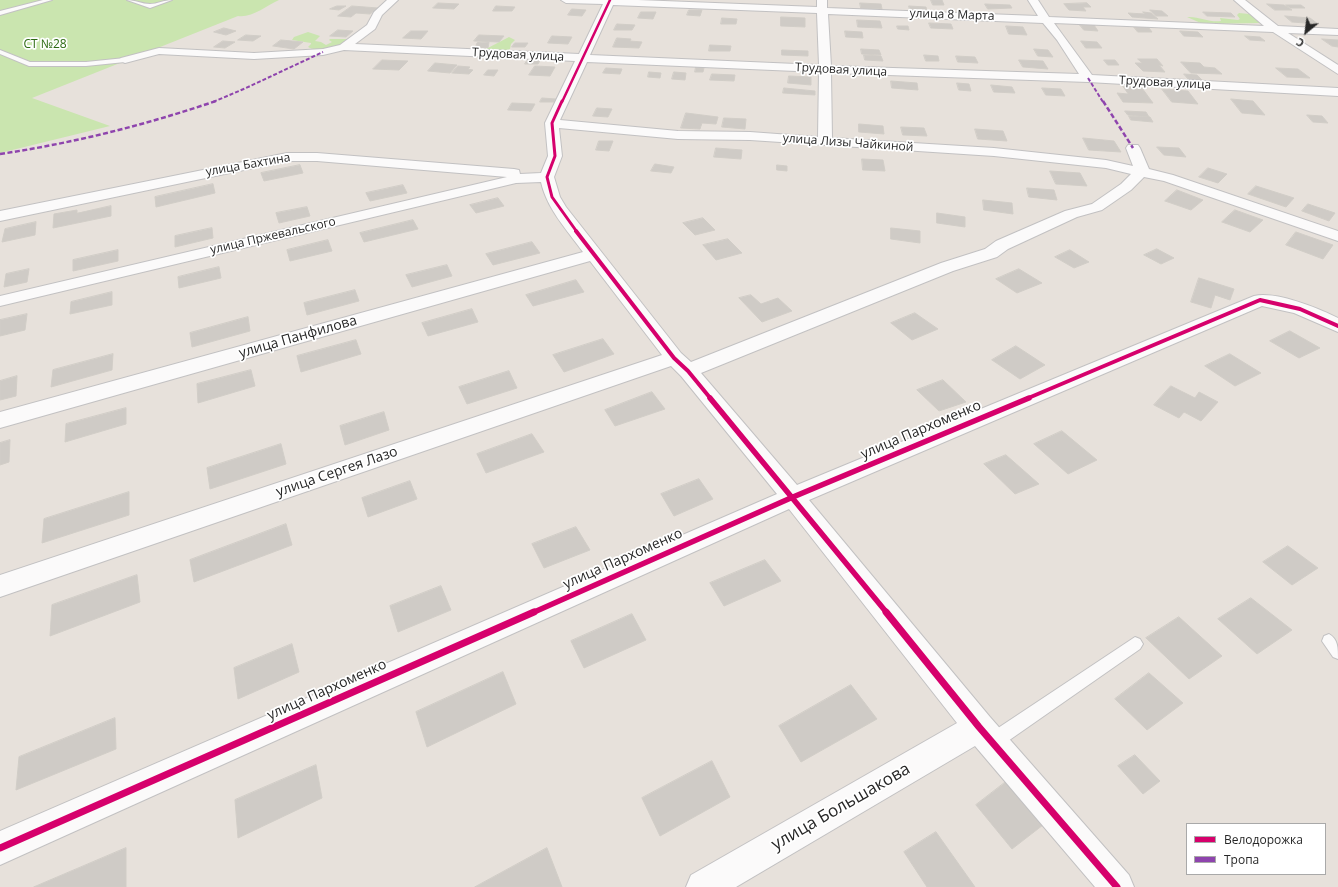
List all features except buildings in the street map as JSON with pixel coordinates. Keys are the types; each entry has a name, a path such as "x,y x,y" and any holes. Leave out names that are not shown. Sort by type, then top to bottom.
{"street":[{"path":"125,60 159,51 254,56 323,52 344,47 371,27 378,14 393,0"},
{"name":"улица 8 Марта","path":"566,0 822,5 1045,19 1338,32"},
{"path":"1033,0 1088,78"},
{"path":"1239,0 1276,30 1338,70"},
{"path":"609,1 552,123 555,156 547,177 552,198 559,209 681,364 794,497 986,734 1117,887"},
{"path":"822,5 825,70 825,141"},
{"name":"Трудовая улица","path":"344,47 825,70 1088,78 1336,91"},
{"name":"улица Лизы Чайкиной","path":"552,123 678,135 750,136 994,152 1106,164 1142,171 1199,188 1338,236"},
{"path":"1133,148 1142,171"},
{"name":"улица Бахтина","path":"0,216 287,157 406,164 547,177"},
{"name":"улица Сергея Лазо","path":"0,586 681,364 991,252 1002,245 1071,214 1097,207 1126,187 1142,171"},
{"name":"улица Пржевальского","path":"0,301 516,179 547,177"},
{"name":"улица Панфилова","path":"0,420 595,254"},
{"name":"улица Пархоменко","path":"0,848 794,497 1260,300 1281,303 1311,312 1338,326"},
{"name":"улица Большакова","path":"703,887 986,734"}],"lane":[{"path":"0,13 49,0"},
{"path":"130,0 150,6 169,0"},
{"path":"0,52 29,64 86,64 125,60"},
{"path":"986,734 1135,644"}],"green space":[{"name":"СТ №28","path":"0,0 279,0 254,13 238,16 32,98 110,126 0,153"},
{"path":"1239,13 1249,14 1261,21 1260,23 1203,24 1187,17 1217,21 1221,21 1220,18 1238,20 1240,19 1237,15"},
{"path":"308,32 320,36 315,41 326,45 332,42 329,40 330,39 349,39 340,45 324,50 308,47 311,43 292,40 294,37"},
{"path":"509,37 515,40 511,44 510,49 506,51 484,50"}],"marked path":[{"path":"0,154 83,139 167,117 234,94 323,52"},
{"path":"1088,78 1133,148"}],"cycle path":[{"path":"610,0 552,123 555,156 547,177 552,197 559,209 674,358 688,371 793,497 979,727 1117,887"},
{"path":"0,848 793,497 1260,300 1300,309 1338,326"}]}
